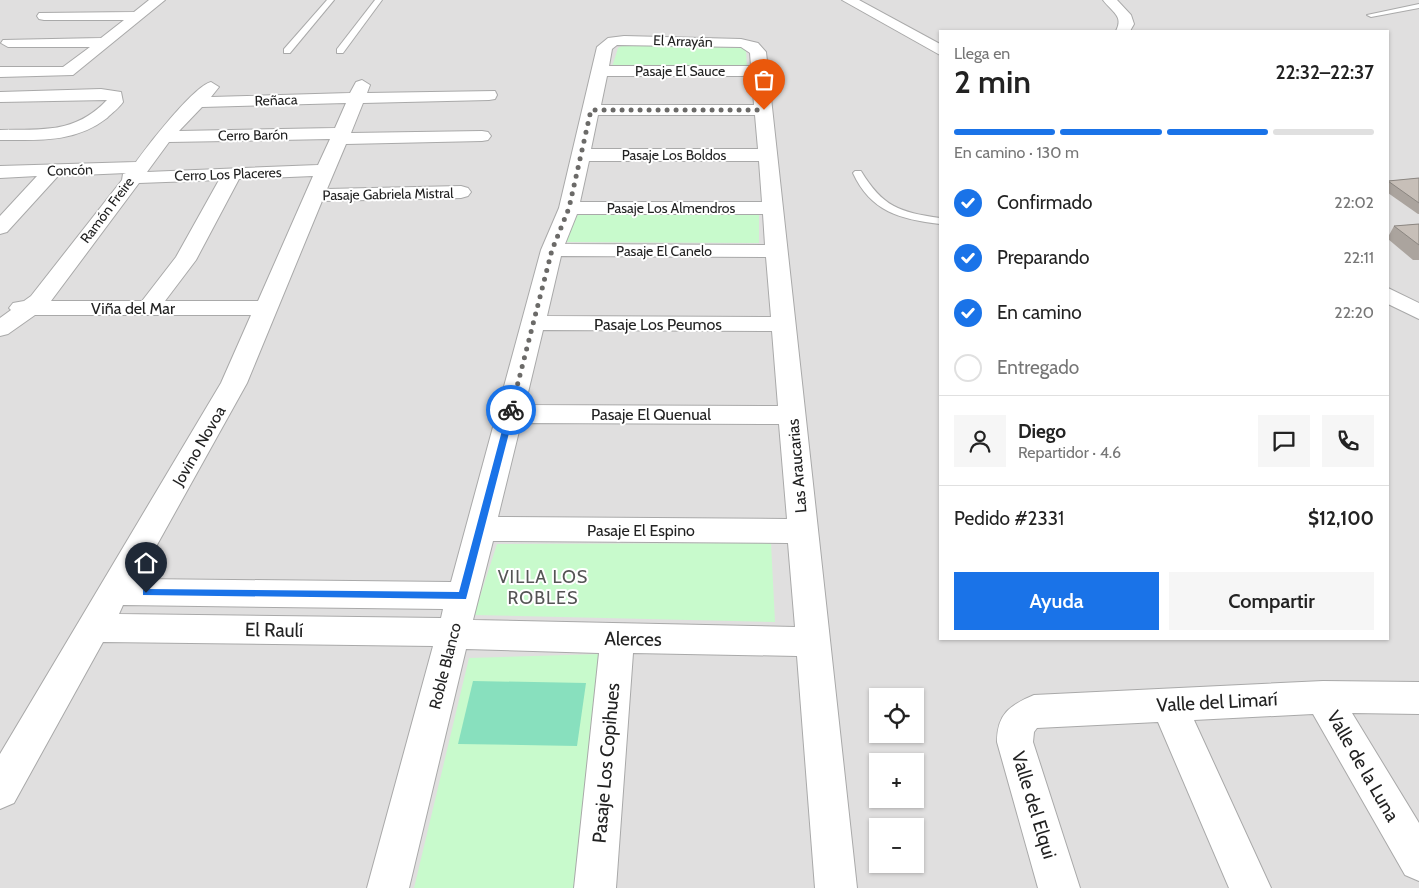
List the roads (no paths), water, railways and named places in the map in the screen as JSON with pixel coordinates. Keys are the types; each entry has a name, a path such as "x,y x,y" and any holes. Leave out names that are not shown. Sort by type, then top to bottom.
{"street":[{"path":"0,72 67,72 158,0"},
{"path":"75,77 170,0"},
{"path":"849,0 939,49"},
{"path":"1110,0 1126,18 1127,24 1124,30"},
{"path":"44,16 138,16"},
{"name":"El Arrayán","path":"613,41 741,43 757,58"},
{"name":"Roble Blanco","path":"388,888 552,250 569,208 605,47 613,41"},
{"path":"8,43 105,42"},
{"name":"Pasaje El Sauce","path":"599,71 757,58"},
{"name":"Las Araucarias","path":"757,58 764,110 836,888"},
{"name":"Ramón Freire","path":"0,329 32,308 48,291 135,173 164,137 211,87"},
{"name":"Reñaca","path":"195,102 360,91 489,95"},
{"name":"Jovino Novoa","path":"0,790 215,418 250,350 360,91"},
{"path":"0,97 101,94 115,96 115,102 93,121 75,130 0,135"},
{"path":"591,110 764,110"},
{"name":"Cerro Barón","path":"164,137 482,136"},
{"name":"Pasaje Los Boldos","path":"581,155 768,155"},
{"path":"0,228 53,170"},
{"name":"Concón","path":"0,172 53,170 135,173"},
{"name":"Cerro Los Placeres","path":"135,173 232,174 326,170"},
{"path":"149,308 163,286 185,260 232,174"},
{"name":"Pasaje Gabriela Mistral","path":"315,195 461,192"},
{"name":"Pasaje Los Almendros","path":"569,208 773,208"},
{"name":"Pasaje El Canelo","path":"552,250 777,251"},
{"path":"1389,296 1419,312"},
{"name":"Viña del Mar","path":"0,308 267,308"},
{"name":"Pasaje Los Peumos","path":"533,323 783,324"},
{"name":"Pasaje El Quenual","path":"510,414 792,415"},
{"name":"Pasaje El Espino","path":"480,529 803,531"},
{"name":"El Raulí","path":"115,592 463,596"},
{"name":"El Raulí","path":"94,628 454,633"},
{"name":"Alerces","path":"454,633 486,636 813,642"},
{"name":"Pasaje Los Copihues","path":"595,888 617,638"},
{"name":"Valle del Limarí","path":"1018,722 1034,712 1323,697 1419,698"},
{"name":"Valle de la Luna","path":"1323,697 1419,861"},
{"path":"1169,705 1250,888"},
{"name":"Valle del Elqui","path":"1018,722 1014,731 1015,742 1059,888"}],"lane":[{"path":"288,51 331,0"},
{"path":"340,51 379,0"},
{"path":"1371,15 1419,6"},
{"path":"858,174 869,194 881,204 909,216 939,221"}],"district":[{"name":"VILLA LOS ROBLES","path":"543,587"}]}
